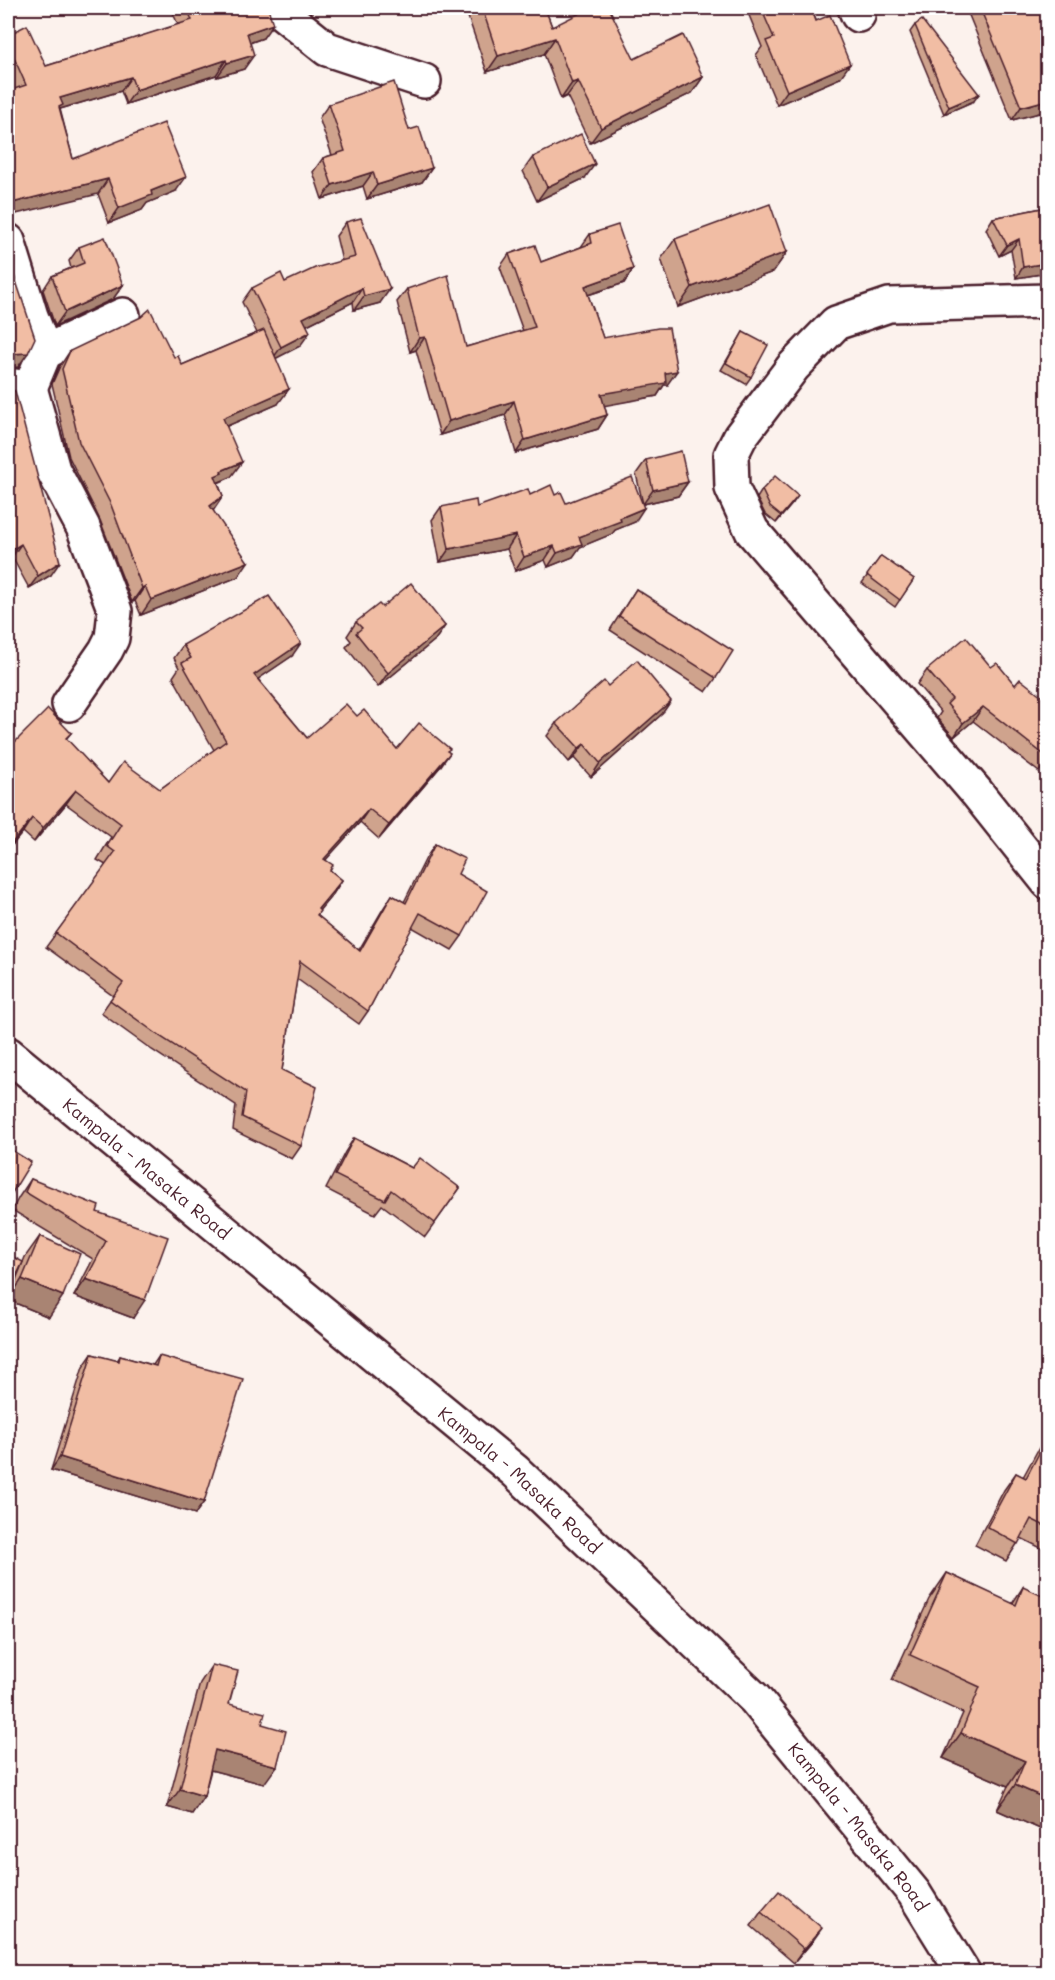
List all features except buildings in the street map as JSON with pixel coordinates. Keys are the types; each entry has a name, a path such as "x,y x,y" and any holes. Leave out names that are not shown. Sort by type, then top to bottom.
{"street":[{"path":"276,8 327,49 423,81"},
{"path":"8,241 31,316 45,352"},
{"path":"1047,301 889,305 836,323 793,367 740,436 731,455 732,488 752,531 977,793 1047,882"},
{"path":"69,704 112,638 115,611 83,527 53,470 19,386 45,352 123,315"},
{"name":"Kampala - Masaka Road","path":"8,1054 514,1471 755,1699 914,1893 963,1972"}]}
